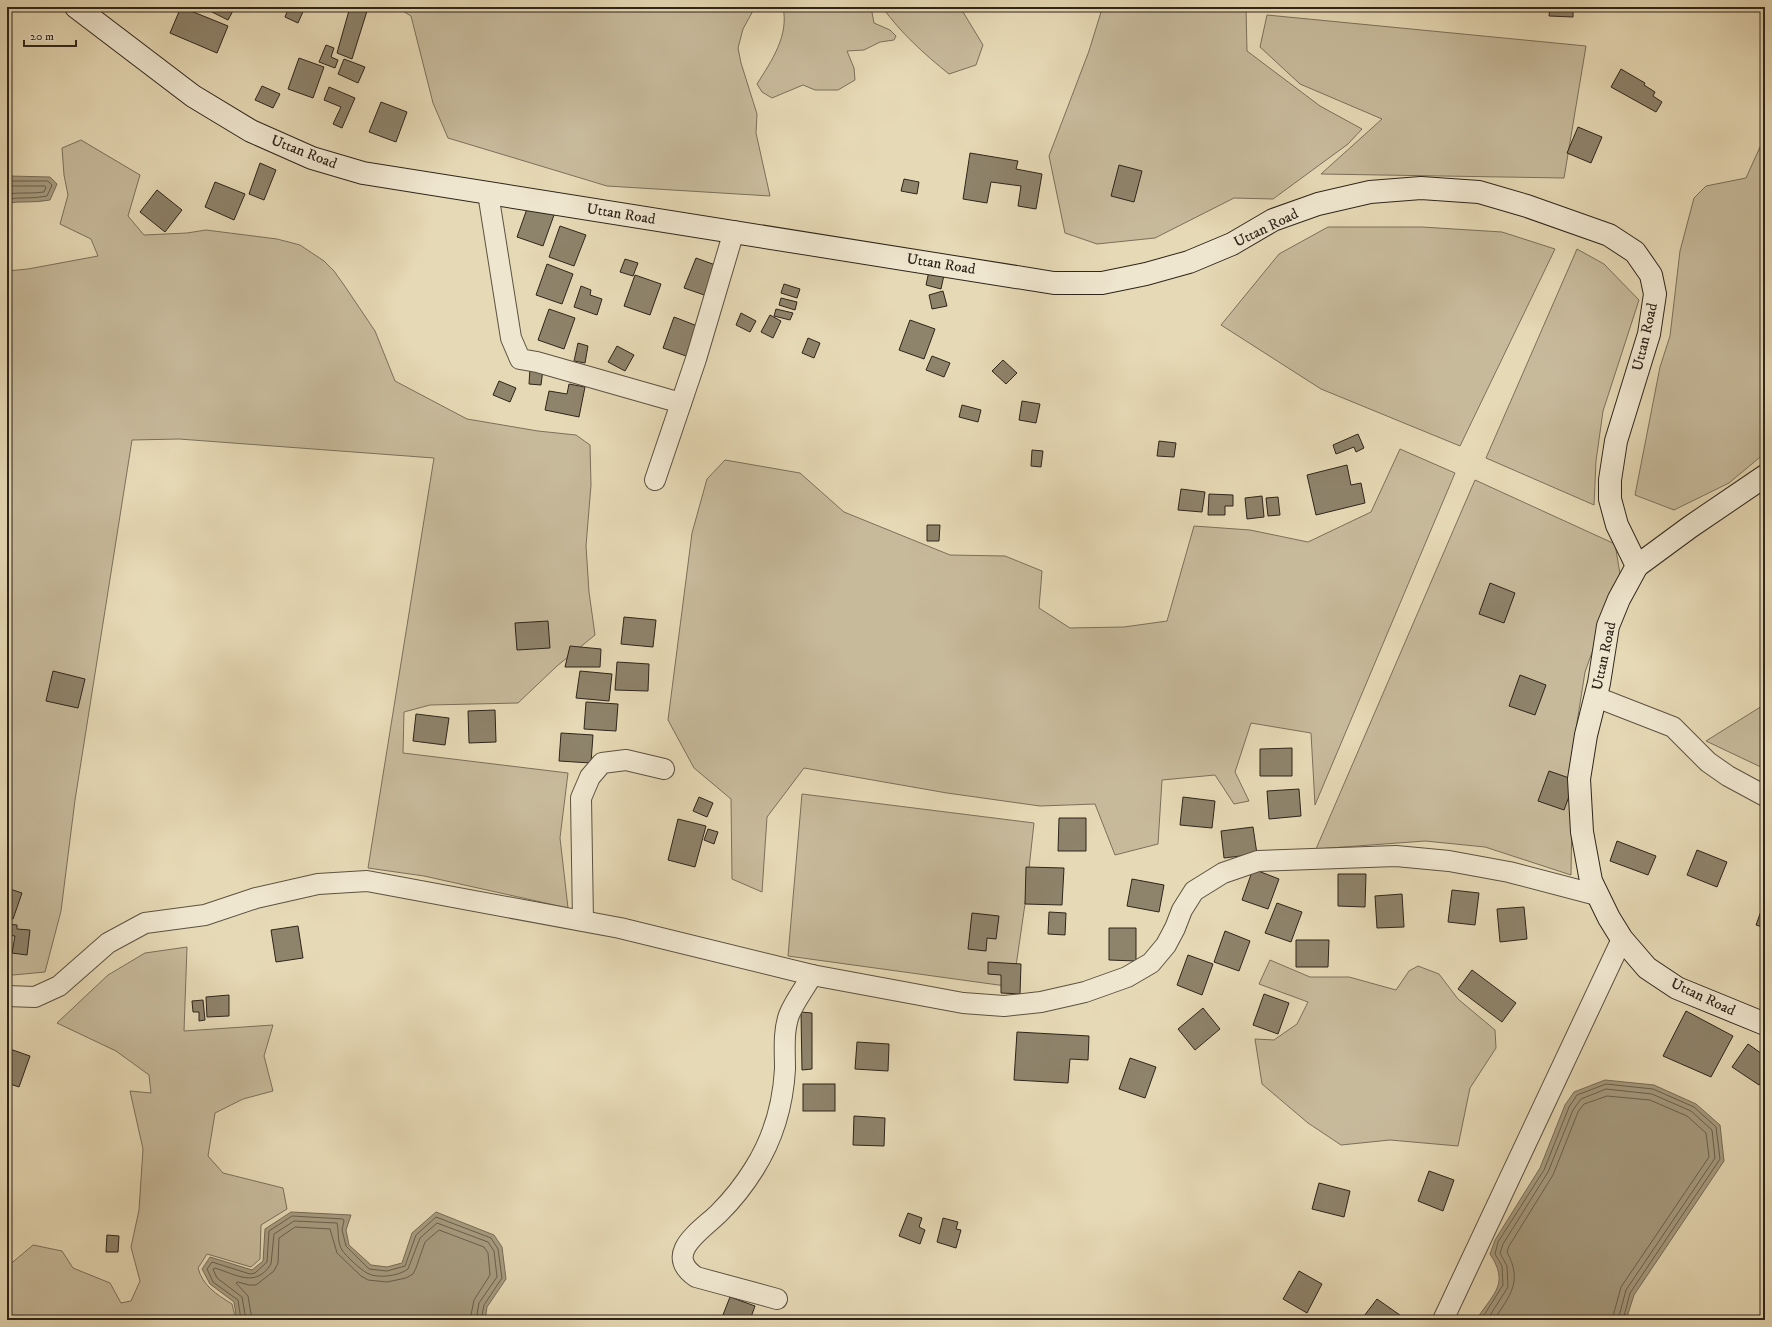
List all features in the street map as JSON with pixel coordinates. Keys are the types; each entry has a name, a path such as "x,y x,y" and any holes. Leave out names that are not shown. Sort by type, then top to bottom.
{"main road":[{"name":"Uttan Road","path":"76,7 193,96 251,131 312,158 363,173 1054,283 1102,283 1146,274 1189,262 1232,244 1273,220 1318,204 1370,192 1421,188 1479,192 1527,206 1609,234 1635,252 1651,275 1654,294 1649,334 1616,441 1610,480 1610,499 1617,525 1637,566 1608,626 1596,697 1586,735 1579,779 1582,832 1591,881 1609,918 1622,939 1647,968 1677,988 1765,1024"},
{"path":"1637,566 1690,527 1765,476"}],"street":[{"path":"488,193 510,338 520,359 537,362 681,403"},
{"path":"655,480 696,359 734,231"},
{"path":"1596,697 1673,727 1708,762 1728,776 1765,796"},
{"path":"583,921 581,798 590,777 602,763 626,760 664,769"},
{"path":"7,996 35,997 59,986 108,943 145,923 205,915 256,898 318,884 366,881 620,928 812,975 963,1003 1004,1006 1041,1002 1085,992 1127,977 1151,962 1166,945 1182,910 1194,891 1223,873 1258,861 1396,856 1449,861 1509,872 1597,895"},
{"path":"1443,1320 1622,939"},
{"path":"777,1299 696,1277 686,1268 683,1258 686,1246 692,1236 719,1213 741,1188 759,1160 773,1133 781,1102 785,1071 785,1034 790,1015 812,975"}],"shaded area":[{"path":"396,7 755,7 743,29 738,48 741,63 757,114 756,133 770,196 607,186 448,138 433,103 411,16"},
{"path":"783,7 871,7 874,23 890,30 896,36 894,40 880,42 864,50 847,51 854,68 855,80 838,90 815,90 803,85 772,98 762,92 757,84 778,47 784,28"},
{"path":"882,7 960,7 983,45 976,65 949,74 913,43"},
{"path":"1101,7 1246,7 1247,51 1320,106 1362,129 1348,144 1273,199 1234,198 1155,238 1097,244 1065,233 1049,156 1089,51 1101,12"},
{"path":"1267,15 1586,46 1564,178 1321,174 1382,119 1300,84 1260,47"},
{"path":"1765,136 1765,453 1729,483 1674,510 1635,495 1660,367 1670,336 1680,251 1694,198 1706,186 1746,178"},
{"path":"81,140 140,175 128,216 144,235 187,233 206,230 277,239 300,245 324,261 334,271 344,285 375,331 395,381 467,419 538,431 576,435 590,445 591,485 586,546 589,592 595,635 557,666 518,703 430,705 404,712 403,753 568,773 560,838 568,908 424,876 368,868 434,458 179,439 132,440 75,800 61,911 45,972 13,975 7,974 7,271 28,269 98,256 91,239 60,224 68,195 64,175 62,148"},
{"path":"1328,227 1422,227 1502,232 1555,249 1460,446 1321,389 1221,325 1279,254"},
{"path":"1577,249 1604,264 1639,300 1603,411 1596,461 1594,505 1486,458"},
{"path":"1400,449 1455,473 1315,805 1311,733 1251,723 1235,772 1249,801 1234,804 1215,775 1162,780 1158,844 1115,855 1095,804 1040,806 947,793 804,768 767,817 762,892 732,879 731,799 694,768 668,720 692,533 707,479 725,460 800,473 844,512 950,555 1005,556 1042,571 1039,608 1070,628 1124,627 1167,621 1194,526 1250,530 1308,542 1371,512"},
{"path":"1475,480 1615,544 1620,574 1585,672 1573,748 1571,875 1485,847 1425,841 1316,849"},
{"path":"1765,703 1765,769 1706,741 1762,706"},
{"path":"802,794 1034,823 1025,904 1013,987 788,956"},
{"path":"187,947 184,1031 273,1025 264,1056 273,1091 243,1099 215,1113 208,1156 223,1173 283,1188 287,1209 261,1225 260,1259 251,1267 207,1254 198,1268 207,1285 232,1304 236,1320 7,1320 7,1267 33,1245 62,1251 73,1268 110,1283 121,1303 131,1301 140,1281 131,1247 139,1210 143,1149 130,1091 151,1093 149,1075 116,1051 57,1023 108,975 145,953"},
{"path":"1270,960 1310,977 1349,977 1396,990 1409,971 1418,966 1439,974 1458,999 1495,1030 1496,1048 1470,1088 1458,1146 1390,1140 1341,1145 1308,1123 1262,1084 1255,1039 1274,1040 1297,1024 1308,1002 1259,984"}],"water":[{"path":"9,176 50,177 57,184 50,200 7,203 7,178"},
{"path":"1605,1080 1654,1085 1696,1104 1720,1125 1724,1161 1634,1295 1626,1320 1474,1320 1490,1301 1498,1287 1499,1273 1490,1254 1495,1240 1540,1168 1565,1105 1574,1092"},
{"path":"291,1212 351,1215 346,1230 349,1245 371,1265 387,1267 402,1263 412,1233 436,1212 494,1235 502,1247 506,1279 487,1307 485,1320 237,1320 234,1302 210,1284 202,1269 210,1257 252,1270 263,1261 265,1229"}],"building":[{"path":"181,7 228,26 217,53 170,33"},
{"path":"235,7 228,20 204,8"},
{"path":"289,7 305,7 298,23 285,17"},
{"path":"350,7 367,11 352,59 337,53"},
{"path":"1509,7 1530,7 1529,10"},
{"path":"1550,7 1573,7 1573,17 1549,16"},
{"path":"326,45 334,48 331,57 338,60 335,68 319,62"},
{"path":"299,58 324,67 313,98 288,89"},
{"path":"344,59 365,67 358,83 338,74"},
{"path":"1621,69 1645,83 1644,85 1655,92 1653,96 1662,102 1656,112 1611,87"},
{"path":"262,86 280,94 273,108 255,100"},
{"path":"329,87 355,98 342,128 333,124 341,107 324,100"},
{"path":"381,102 407,112 396,142 369,132"},
{"path":"1578,127 1602,137 1591,163 1567,153"},
{"path":"970,153 1018,161 1016,169 1042,174 1036,209 1018,206 1021,186 991,182 987,203 963,199"},
{"path":"260,163 276,170 264,200 249,194"},
{"path":"1119,165 1142,171 1134,202 1111,196"},
{"path":"904,179 919,182 917,194 901,191"},
{"path":"215,182 245,194 234,220 205,207"},
{"path":"157,190 182,210 165,232 140,212"},
{"path":"528,206 554,215 543,246 517,237"},
{"path":"560,226 586,235 574,266 549,257"},
{"path":"696,258 721,267 710,297 684,288"},
{"path":"625,259 638,263 633,276 620,272"},
{"path":"547,264 573,274 562,304 536,295"},
{"path":"929,271 944,275 941,289 926,285"},
{"path":"635,275 661,284 650,315 624,306"},
{"path":"784,284 800,289 797,298 781,293"},
{"path":"581,286 591,290 590,295 602,299 597,315 574,307"},
{"path":"943,291 947,306 932,309 929,295"},
{"path":"781,298 797,302 795,310 779,305"},
{"path":"549,309 575,318 564,349 538,340"},
{"path":"776,309 793,313 790,320 774,316"},
{"path":"741,313 756,321 750,332 736,325"},
{"path":"770,315 781,321 773,338 761,332"},
{"path":"674,317 700,327 689,357 663,348"},
{"path":"910,320 935,329 924,359 899,350"},
{"path":"808,338 820,343 814,358 802,353"},
{"path":"578,343 588,346 585,363 574,361"},
{"path":"617,346 634,355 625,371 608,362"},
{"path":"932,356 950,363 944,377 926,370"},
{"path":"1003,360 1017,373 1006,384 992,371"},
{"path":"530,368 543,369 541,385 529,384"},
{"path":"499,381 516,388 510,402 493,395"},
{"path":"569,384 585,387 579,417 545,410 549,391 567,394"},
{"path":"1022,401 1040,404 1036,423 1019,420"},
{"path":"962,405 981,410 978,422 959,417"},
{"path":"1358,434 1364,448 1356,452 1354,447 1336,454 1333,445"},
{"path":"1159,441 1176,443 1174,457 1157,456"},
{"path":"1032,450 1043,451 1041,467 1031,466"},
{"path":"1347,465 1351,485 1361,483 1365,503 1316,515 1307,475"},
{"path":"1181,489 1205,492 1202,512 1178,510"},
{"path":"1209,494 1233,495 1233,506 1225,506 1225,515 1208,515"},
{"path":"1262,496 1264,517 1247,519 1245,498"},
{"path":"1278,497 1280,515 1268,516 1266,498"},
{"path":"927,525 940,525 939,541 927,541"},
{"path":"1490,583 1515,593 1504,623 1479,614"},
{"path":"624,617 656,620 653,647 621,644"},
{"path":"548,621 550,648 517,650 515,623"},
{"path":"570,646 601,649 600,667 565,667"},
{"path":"617,662 649,664 648,691 615,690"},
{"path":"53,671 85,679 78,708 46,701"},
{"path":"580,671 612,674 609,701 576,698"},
{"path":"1520,675 1546,685 1535,715 1509,706"},
{"path":"586,702 618,704 616,731 584,729"},
{"path":"495,710 496,742 469,743 468,711"},
{"path":"416,714 449,718 445,745 413,741"},
{"path":"561,733 593,735 591,763 559,761"},
{"path":"1292,748 1292,776 1260,776 1260,749"},
{"path":"1549,771 1575,780 1564,810 1538,801"},
{"path":"1299,789 1301,816 1269,819 1267,791"},
{"path":"699,797 713,803 707,817 693,811"},
{"path":"1183,797 1215,801 1212,828 1180,825"},
{"path":"1059,818 1086,818 1086,851 1058,851"},
{"path":"678,819 706,826 695,867 668,860"},
{"path":"1253,827 1257,854 1224,858 1221,831"},
{"path":"708,829 718,832 714,844 704,840"},
{"path":"1617,841 1656,856 1648,875 1610,861"},
{"path":"1697,850 1727,862 1717,887 1687,875"},
{"path":"1026,867 1064,868 1062,905 1025,904"},
{"path":"1253,869 1279,879 1268,909 1242,900"},
{"path":"1338,874 1366,874 1365,907 1338,906"},
{"path":"1132,879 1164,885 1159,912 1127,906"},
{"path":"7,888 22,893 13,919 7,917"},
{"path":"1452,890 1479,893 1475,925 1448,922"},
{"path":"1402,894 1404,927 1377,928 1375,896"},
{"path":"1765,900 1765,928 1756,925"},
{"path":"1277,903 1302,912 1291,942 1265,933"},
{"path":"1524,907 1527,939 1500,942 1497,909"},
{"path":"1049,912 1066,913 1065,935 1048,934"},
{"path":"972,913 999,916 996,939 987,938 986,951 968,949"},
{"path":"7,924 17,925 17,929 30,930 27,955 12,953 15,936 7,935"},
{"path":"298,926 303,958 276,962 271,930"},
{"path":"1109,928 1136,928 1136,961 1109,960"},
{"path":"1225,931 1250,941 1239,971 1214,962"},
{"path":"1296,940 1329,940 1328,967 1296,967"},
{"path":"1188,955 1213,964 1202,995 1177,985"},
{"path":"988,962 1021,964 1020,994 1001,993 1001,975 988,974"},
{"path":"1472,970 1516,1003 1502,1022 1458,989"},
{"path":"1264,994 1289,1003 1278,1034 1253,1025"},
{"path":"229,995 229,1016 207,1017 206,997"},
{"path":"203,1000 205,1020 199,1021 199,1012 193,1012 192,1001"},
{"path":"1203,1008 1220,1029 1195,1050 1178,1029"},
{"path":"1686,1011 1733,1036 1711,1077 1663,1056"},
{"path":"801,1012 812,1013 812,1069 802,1070"},
{"path":"1017,1032 1089,1036 1088,1060 1070,1059 1068,1083 1014,1080"},
{"path":"857,1042 889,1044 888,1071 855,1069"},
{"path":"1748,1044 1765,1056 1765,1077 1759,1085 1732,1067"},
{"path":"7,1048 30,1056 19,1087 7,1083"},
{"path":"1130,1058 1156,1067 1145,1098 1119,1089"},
{"path":"803,1084 835,1084 835,1111 803,1111"},
{"path":"854,1116 885,1118 884,1146 853,1145"},
{"path":"1429,1171 1454,1180 1443,1211 1418,1201"},
{"path":"1319,1183 1350,1191 1344,1217 1312,1209"},
{"path":"908,1213 922,1218 919,1227 925,1230 920,1244 899,1236"},
{"path":"943,1218 958,1222 956,1229 961,1230 956,1248 937,1242"},
{"path":"107,1235 119,1236 118,1252 106,1252"},
{"path":"1299,1271 1322,1284 1307,1313 1283,1299"},
{"path":"730,1297 755,1306 750,1320 721,1320"},
{"path":"1377,1299 1407,1320 1361,1320"}]}
